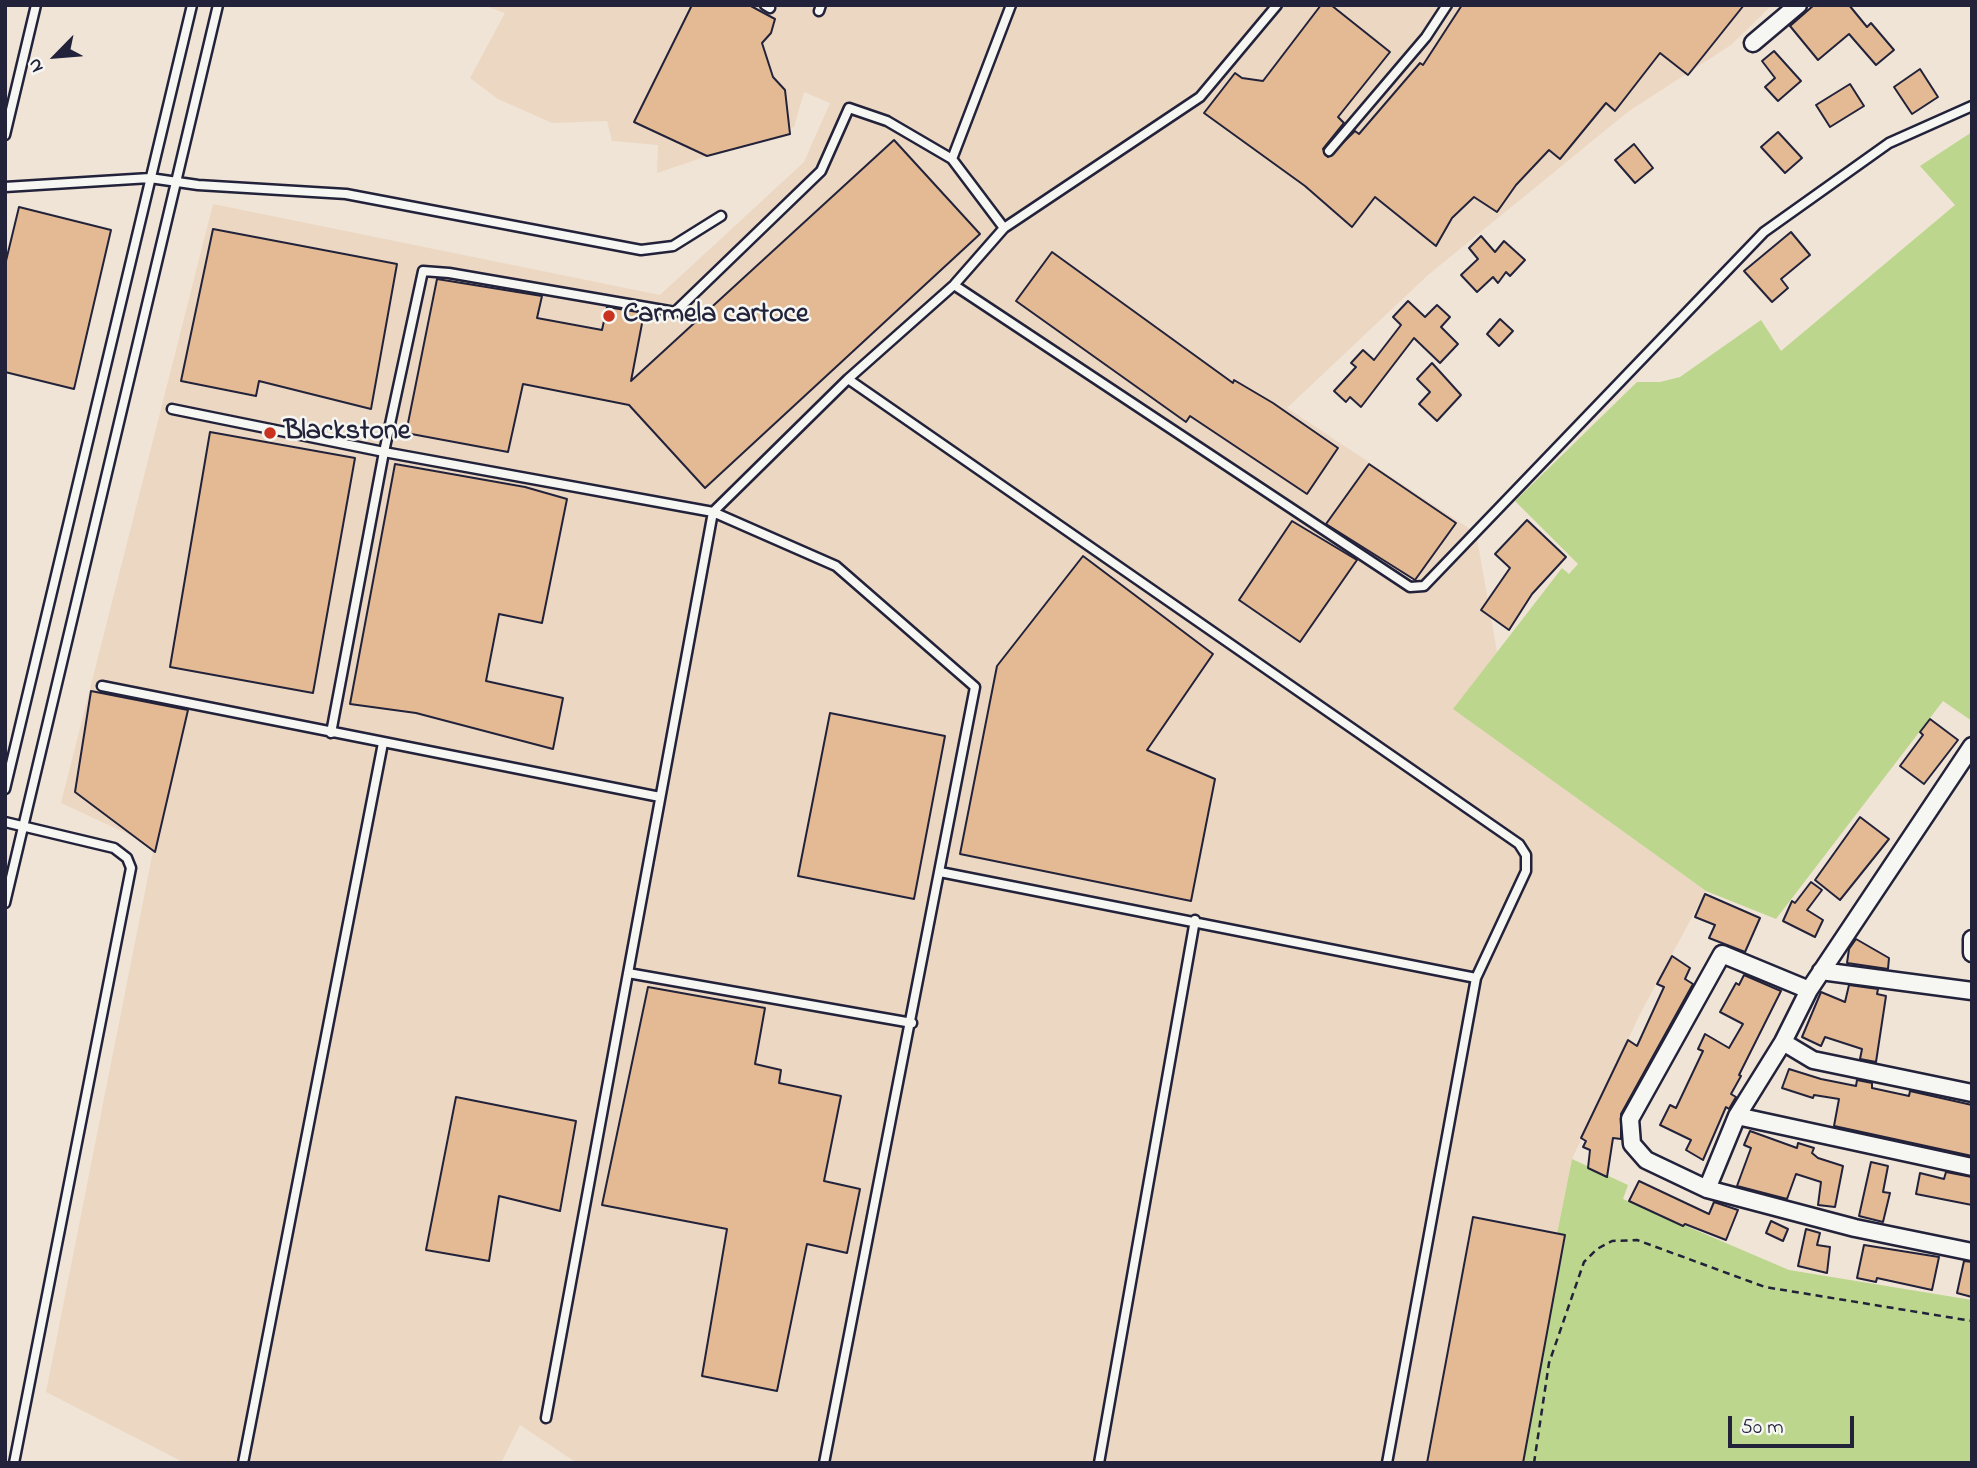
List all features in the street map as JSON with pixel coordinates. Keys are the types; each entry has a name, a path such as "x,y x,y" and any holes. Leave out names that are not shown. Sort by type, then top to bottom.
{"street":[{"path":"1754,43 1798,5"},
{"path":"1707,1189 1737,1116 1783,1042 1821,971 1972,746"},
{"path":"1972,939 1972,953"},
{"path":"1810,990 1722,954 1630,1119 1632,1144 1646,1160 1707,1189 1855,1228 1972,1252"},
{"path":"1821,971 1972,991"},
{"path":"1783,1042 1814,1060 1972,1094"},
{"path":"1737,1116 1972,1167"}],"lane":[{"path":"5,135 36,5"},
{"path":"5,789 192,5"},
{"path":"5,903 219,5"},
{"path":"952,159 1012,5"},
{"path":"546,1418 713,512 848,379 954,285 1004,228 1200,97 1277,5"},
{"path":"1329,151 1426,37 1447,5"},
{"path":"954,285 1410,587 1424,586 1764,232 1889,144 1972,107"},
{"path":"331,733 384,452 423,271 449,273 675,312 821,171 849,108 887,121 952,159 1004,228"},
{"path":"5,187 150,178 346,194 641,250 673,246 721,216"},
{"path":"848,379 1519,844 1526,855 1526,871 1476,978 1387,1463"},
{"path":"172,409 384,452 713,512 836,566 975,687 912,1023 824,1463"},
{"path":"102,686 660,797"},
{"path":"243,1463 383,743"},
{"path":"5,822 114,848 127,858 131,869 14,1463"},
{"path":"940,872 1195,920 1476,978"},
{"path":"1099,1463 1195,920"},
{"path":"628,974 912,1023"}],"path":[{"path":"1534,1463 1549,1363 1584,1262 1597,1249 1612,1241 1637,1240 1765,1287 1972,1321"}],"shaded area":[{"path":"482,5 1772,5 1731,45 1629,111 1428,275 1287,408 1476,533 1497,652 1454,709 1706,891 1639,1016 1572,1159 1511,1463 577,1463 520,1425 501,1463 185,1463 46,1392 154,846 61,803 213,204 660,295 804,162 830,103 804,92 794,127 657,173 658,145 612,141 607,121 552,123 498,99 470,78 505,13"}],"green space":[{"path":"1972,132 1972,721 1943,701 1776,919 1706,891 1453,709 1562,568 1569,574 1578,564 1515,501 1637,382 1660,382 1680,377 1761,320 1781,351 1955,205 1920,166"},
{"path":"1572,1159 1628,1185 1623,1199 1789,1270 1972,1300 1972,1463 1511,1463"}],"building":[{"path":"692,5 749,5 775,19 771,33 762,43 773,77 785,90 790,134 707,156 634,122"},
{"path":"1321,5 1331,5 1390,52 1338,117 1344,123 1323,149 1328,157 1355,131 1359,134 1420,63 1423,65 1462,5 1744,5 1688,75 1660,53 1615,111 1606,103 1560,159 1549,150 1516,185 1497,212 1474,197 1452,218 1436,246 1375,197 1352,227 1305,186 1204,113 1235,73 1242,78 1263,81"},
{"path":"1814,5 1849,5 1867,27 1871,23 1894,50 1876,65 1849,34 1818,60 1790,26"},
{"path":"1774,51 1801,81 1778,101 1765,87 1775,78 1762,61"},
{"path":"1920,69 1938,97 1912,114 1894,87"},
{"path":"1850,84 1864,106 1830,127 1816,105"},
{"path":"1778,132 1802,158 1785,173 1761,147"},
{"path":"894,140 980,234 705,488 629,405 523,384 508,452 406,433 437,279 542,296 537,318 602,330 607,307 644,313 631,381"},
{"path":"1634,144 1653,168 1635,183 1615,160"},
{"path":"19,207 111,230 74,389 5,372 5,265"},
{"path":"213,229 397,264 371,409 259,381 256,396 181,381"},
{"path":"1791,232 1810,255 1781,279 1788,288 1772,302 1744,271"},
{"path":"1481,236 1495,252 1504,241 1525,260 1510,276 1506,272 1498,283 1493,277 1477,292 1461,275 1478,259 1469,248"},
{"path":"1052,252 1233,383 1234,380 1273,403 1338,448 1307,494 1190,416 1186,422 1016,301"},
{"path":"1408,301 1425,317 1437,305 1450,317 1441,327 1458,344 1440,363 1414,338 1361,407 1350,397 1346,402 1334,391 1356,367 1351,363 1363,350 1374,360 1401,325 1393,317"},
{"path":"1500,319 1513,331 1499,346 1487,334"},
{"path":"1432,363 1461,395 1437,421 1419,404 1430,392 1417,379"},
{"path":"210,432 355,458 313,693 170,667"},
{"path":"395,464 525,487 567,499 542,623 499,614 486,681 563,698 553,749 416,713 350,704"},
{"path":"1369,464 1456,523 1415,580 1326,524"},
{"path":"1527,520 1566,557 1532,594 1509,630 1481,610 1510,568 1495,554"},
{"path":"1292,521 1357,560 1300,642 1239,600"},
{"path":"1083,556 1213,654 1147,750 1215,779 1191,901 960,854 997,666"},
{"path":"91,691 188,710 155,852 75,792"},
{"path":"830,713 945,736 914,899 798,876"},
{"path":"1930,719 1958,740 1924,784 1900,766 1923,735 1920,732"},
{"path":"1860,817 1889,839 1840,900 1815,880"},
{"path":"1811,882 1822,890 1807,910 1823,920 1815,937 1783,921 1792,901 1795,903"},
{"path":"1705,894 1760,918 1745,952 1709,938 1715,925 1695,917"},
{"path":"1856,939 1889,958 1888,969 1847,963 1849,949"},
{"path":"1672,956 1690,968 1685,979 1693,984 1621,1114 1621,1139 1613,1138 1607,1177 1588,1168 1590,1150 1583,1147 1586,1141 1581,1138 1628,1040 1637,1046 1664,987 1657,984"},
{"path":"1744,975 1781,991 1739,1075 1741,1076 1731,1094 1736,1097 1729,1109 1726,1107 1703,1160 1686,1150 1691,1140 1660,1125 1670,1105 1676,1108 1703,1051 1698,1049 1705,1034 1729,1048 1743,1024 1720,1012 1736,983 1739,985"},
{"path":"1849,985 1878,989 1877,994 1886,996 1876,1062 1860,1059 1862,1049 1825,1037 1821,1046 1802,1037 1821,992 1845,1002"},
{"path":"648,987 765,1008 755,1064 781,1070 779,1083 841,1096 824,1181 860,1189 847,1253 807,1244 777,1391 702,1376 727,1229 602,1205"},
{"path":"1789,1069 1856,1086 1857,1080 1872,1083 1872,1088 1909,1096 1910,1091 1972,1105 1972,1156 1834,1126 1839,1099 1814,1095 1813,1098 1782,1088"},
{"path":"456,1097 576,1121 560,1211 499,1196 489,1261 426,1250"},
{"path":"1750,1131 1797,1148 1798,1143 1814,1148 1812,1153 1818,1158 1843,1166 1835,1207 1818,1205 1821,1182 1796,1174 1787,1199 1737,1186 1751,1148 1744,1145"},
{"path":"1871,1162 1888,1166 1883,1192 1890,1193 1883,1222 1859,1216"},
{"path":"1946,1172 1972,1177 1972,1205 1916,1194 1920,1173 1944,1179"},
{"path":"1639,1181 1709,1214 1714,1202 1738,1210 1726,1240 1685,1224 1683,1226 1629,1201"},
{"path":"1473,1217 1565,1235 1523,1463 1427,1463"},
{"path":"1771,1221 1788,1229 1783,1241 1766,1233"},
{"path":"1806,1229 1820,1233 1817,1245 1830,1247 1827,1273 1798,1266"},
{"path":"1864,1245 1939,1257 1932,1290 1877,1278 1876,1282 1857,1278"},
{"path":"1964,1261 1972,1262 1972,1297 1957,1293"}],"place":[{"name":"Carmela cartoce","path":"609,316"},
{"name":"Blackstone","path":"270,433"}]}
